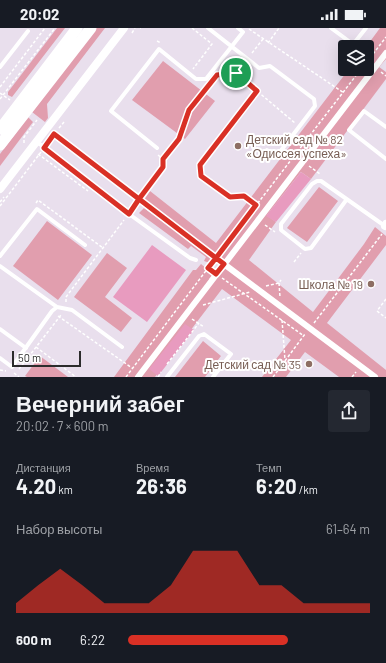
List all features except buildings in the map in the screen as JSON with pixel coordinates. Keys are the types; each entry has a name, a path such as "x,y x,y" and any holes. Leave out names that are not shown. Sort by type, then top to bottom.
{"street":[{"path":"0,129 78,28"},
{"path":"0,145 91,28"},
{"path":"0,189 124,28"},
{"path":"139,375 386,54"},
{"path":"54,134 375,377"}],"lane":[{"path":"208,28 259,68 270,66 314,99 315,106 276,157 267,150"},
{"path":"157,148 111,111 158,49 196,79 206,79 243,32 238,28"},
{"path":"331,28 350,42 355,42 366,28"},
{"path":"0,67 28,31"},
{"path":"386,127 364,111 349,130 386,159"},
{"path":"36,142 129,214 190,258 196,260"},
{"path":"347,199 311,248 306,249 281,230 281,224 312,184 317,181 321,181 347,199 385,228"},
{"path":"0,256 37,208 86,245"},
{"path":"0,266 57,307 72,310 122,347"},
{"path":"0,358 12,367 52,311 57,307"},
{"path":"0,328 26,348"},
{"path":"167,377 199,336 204,334 231,354 213,377"}],"path":[{"path":"0,87 45,28"},
{"path":"0,99 54,28"},
{"path":"130,34 135,28"},
{"path":"192,28 212,44 193,68 211,82"},
{"path":"248,28 352,99"},
{"path":"268,43 279,28"},
{"path":"374,53 386,37"},
{"path":"139,199 163,167 163,159 179,139 189,110 217,75 236,73 263,39"},
{"path":"154,47 157,41 164,45"},
{"path":"236,73 300,126"},
{"path":"126,377 356,76"},
{"path":"256,205 244,196 230,197 207,181 201,176 200,165 257,91"},
{"path":"54,134 64,122"},
{"path":"0,206 44,148"},
{"path":"157,154 163,159"},
{"path":"11,377 22,367 65,309 66,297 129,214"},
{"path":"273,377 385,228"},
{"path":"294,262 301,253"},
{"path":"208,268 304,336"},
{"path":"190,309 244,294"},
{"path":"386,299 377,311 386,318"},
{"path":"52,311 132,368 139,375"},
{"path":"282,320 285,362"},
{"path":"167,365 199,323"},
{"path":"36,347 76,377"},
{"path":"158,377 162,371"}],"shaded area":[{"path":"57,28 65,28 12,97 8,95 8,92"},
{"path":"96,28 105,28 47,104 48,118 45,122 32,112"},
{"path":"380,28 386,28 386,59 379,67 386,72 386,79 311,179 301,172 267,215 276,222 249,260 313,312 375,227 386,236 386,245 327,323 386,370 386,377 339,377 305,352 286,377 262,377 291,340 222,289 155,377 114,377 193,270 196,270 201,264 213,274 209,279 213,282 227,263 144,200 150,191 216,243 344,76 374,76 374,40 371,40"},
{"path":"163,61 215,101 185,139 132,100"},
{"path":"28,117 33,122 0,166 0,154"},
{"path":"301,172 311,179 276,222 266,216"},
{"path":"319,187 338,201 307,242 287,228"},
{"path":"144,208 212,258 210,263 204,261 206,257 191,246 188,249 139,213"},
{"path":"47,221 92,255 58,300 13,266"},
{"path":"152,245 186,270 147,322 113,297"},
{"path":"107,253 127,268 105,297 132,318 121,332 74,297"},
{"path":"185,324 194,330 158,376 149,369"},
{"path":"203,341 221,356 205,377 175,377"},
{"path":"40,356 68,377 25,376"}],"place":[{"name":"Детский сад № 82 «Одиссея успеха»","path":"238,146"},
{"name":"Школа № 19","path":"371,284"},
{"name":"Детский сад № 35","path":"309,364"}],"route":[{"path":"236,73 217,75 189,110 179,139 163,159 163,167 139,199 54,134 44,148 129,214 139,199 216,258 208,268 216,274 224,264 216,258 256,205 244,196 230,197 201,176 200,165 257,91 236,73"}]}
